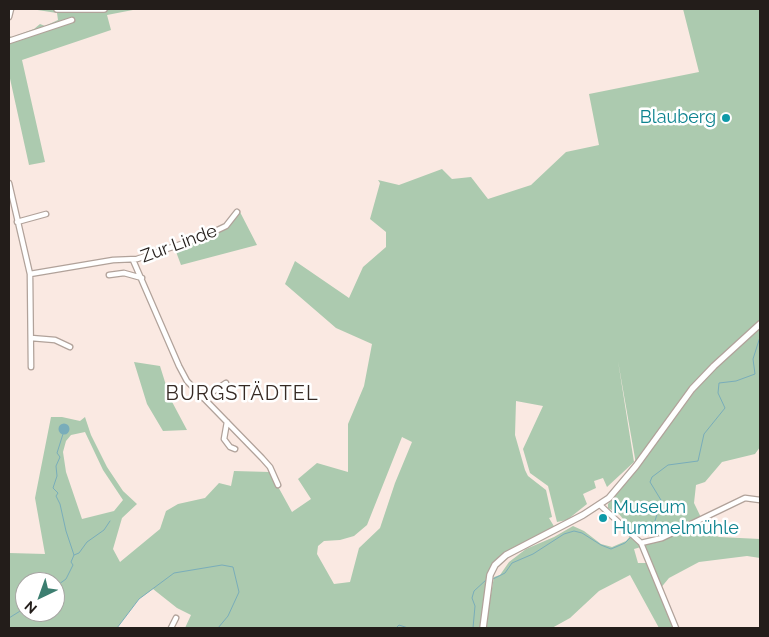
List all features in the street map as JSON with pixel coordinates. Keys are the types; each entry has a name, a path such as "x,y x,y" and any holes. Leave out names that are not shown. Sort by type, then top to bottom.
{"main road":[{"path":"57,9 104,9"},
{"path":"483,628 490,578 495,565 506,555 600,505 623,483 692,389 760,324"}],"street":[{"path":"9,17 11,9"},
{"path":"9,41 72,20"},
{"path":"9,183 30,274 31,367"},
{"name":"Zur Linde","path":"237,212 226,226 205,236 133,260 179,366 202,398 270,467 278,485"},
{"path":"17,222 46,214"},
{"path":"30,274 113,260 133,260"},
{"name":"Zur Linde","path":"109,275 124,273 142,278"},
{"path":"31,338 55,340 70,347"},
{"path":"202,398 226,383"},
{"path":"226,421 224,439 230,447 235,449"},
{"path":"641,544 662,538 745,498 760,500"},
{"path":"600,505 641,544 676,628"},
{"path":"171,628 176,618"}],"green space":[{"path":"31,9 138,9 107,15 111,30 22,60 45,162 29,165 9,74 9,36 12,37 34,29 40,24 45,26 58,20 57,13"},
{"path":"683,9 760,9 760,447 755,454 722,462 705,482 696,485 694,503 708,532 719,537 760,539 760,558 747,556 699,562 669,578 659,590 676,628 659,628 630,575 599,591 570,618 552,628 485,628 494,577 500,575 509,562 526,549 554,537 573,526 584,531 601,544 612,547 626,541 631,535 641,547 634,549 638,563 649,563 641,543 658,539 652,523 645,529 632,530 619,514 608,508 608,504 635,472 701,383 689,389 679,401 636,464 618,361 634,462 607,487 603,478 594,481 596,488 583,494 587,504 567,520 557,522 548,486 530,473 523,449 543,406 516,401 515,435 525,470 528,476 546,490 552,517 549,518 555,528 494,563 481,628 185,628 191,615 177,608 153,589 139,599 117,628 9,628 9,553 45,554 35,498 51,417 62,417 80,421 85,417 91,435 107,467 123,491 137,504 122,518 113,549 120,562 160,529 166,511 178,504 205,498 219,483 231,486 234,471 270,472 292,512 311,499 298,479 317,463 348,472 348,424 364,386 372,344 336,328 285,284 295,261 349,298 363,267 386,247 386,232 370,219 380,183 378,180 399,185 442,169 452,179 471,177 488,199 531,185 566,152 599,145 589,94 699,72","holes":["85,432 103,470 123,500 114,511 82,519 66,472 63,452 66,441 71,435","402,437 412,442 395,483 380,528 359,548 350,582 334,584 317,554 318,546 324,541 340,540 354,536 367,525"]},
{"path":"240,212 257,245 181,265 175,249 227,227"},
{"path":"134,362 160,366 170,398 187,430 163,431 147,404"}],"water":[{"path":"64,423 70,429 64,435 58,429"}],"waterway":[{"path":"493,579 505,573 512,563 533,554 564,534 574,531 582,533 611,549 625,543 631,537 645,531 654,524 658,511 664,505 650,482 652,477 668,465 698,461 704,434 725,408 718,393 719,383 736,381 755,374 753,359 760,337"},
{"path":"63,434 57,453 60,457 56,466 57,476 53,488 58,493 56,496 74,555 71,562 73,565 65,580"},
{"path":"74,555 79,553 87,542 104,530 110,521"},
{"path":"117,628 139,599 174,573 222,565 233,567 239,592 228,616 218,628"},
{"path":"473,628 475,606 472,598 474,591 486,580"},
{"path":"9,618 15,614"},
{"path":"396,628 399,625 408,628"}],"place":[{"name":"Blauberg","path":"726,118"},
{"name":"Museum Hummelmühle","path":"603,518"}],"district":[{"name":"BURGSTÄDTEL","path":"242,394"}]}
